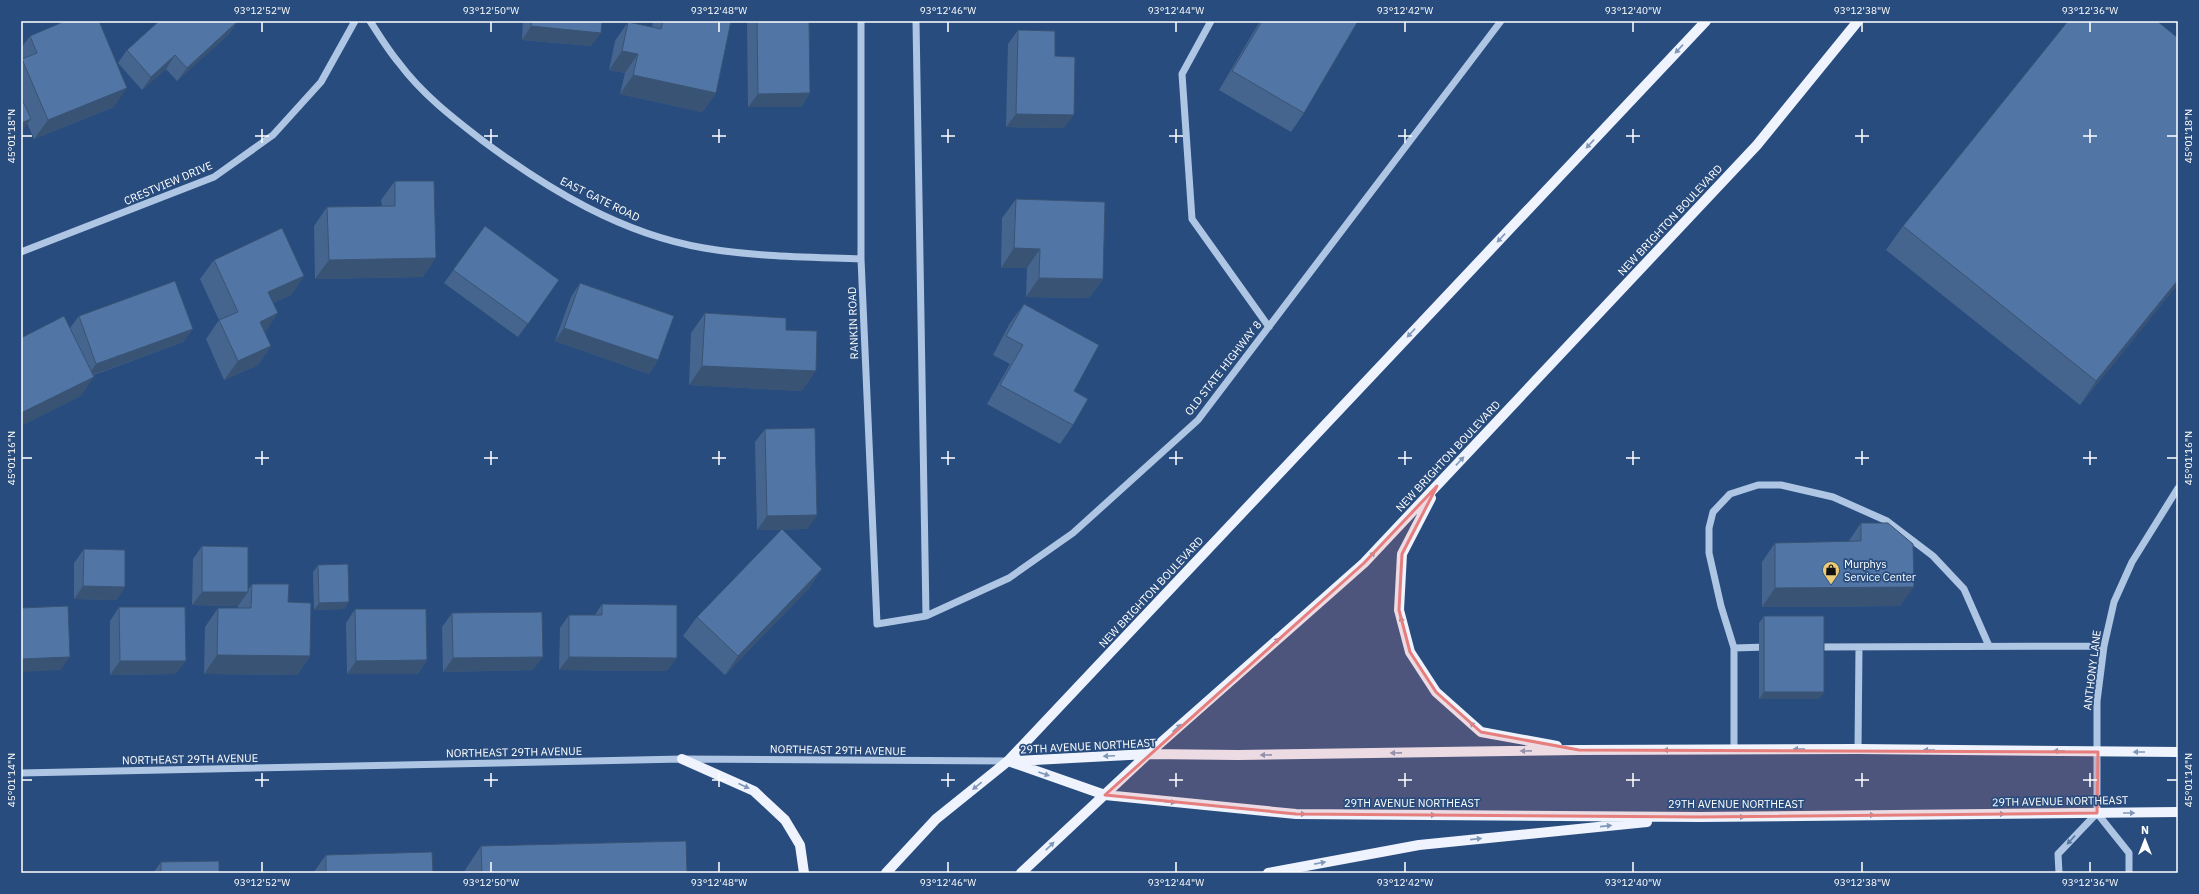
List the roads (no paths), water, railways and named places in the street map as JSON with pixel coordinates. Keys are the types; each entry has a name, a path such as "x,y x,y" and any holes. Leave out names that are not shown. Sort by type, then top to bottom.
{"main road":[{"name":"NEW BRIGHTON BOULEVARD","path":"886,873 936,819 1008,761 1706,21"},
{"name":"NEW BRIGHTON BOULEVARD","path":"1021,873 1148,754 1364,563 1757,145 1858,21"},
{"path":"1437,486 1402,554 1399,610 1410,652 1436,692 1481,732 1579,750"},
{"name":"29TH AVENUE NORTHEAST","path":"1008,761 1148,754 1238,755 1579,750 1858,749 2178,752"},
{"path":"682,760 754,791 785,820 800,845 804,873"},
{"name":"29TH AVENUE NORTHEAST","path":"1008,761 1105,795 1296,814 1700,817 2178,812"},
{"path":"1268,873 1419,845 1700,817"}],"street":[{"name":"CRESTVIEW DRIVE","path":"21,252 214,177 273,135 320,82 354,21"},
{"name":"EAST GATE ROAD","path":"370,21 399,64 446,113 500,153 562,195 631,228 704,248 779,256 861,259"},
{"name":"RANKIN ROAD","path":"861,21 861,259 877,624"},
{"path":"916,21 926,616"},
{"path":"1211,21 1182,74 1192,219 1269,327"},
{"name":"OLD STATE HIGHWAY 8","path":"877,624 926,616 1009,578 1073,533 1198,420 1501,21"},
{"path":"1734,749 1734,648 1721,606 1710,553 1709,528 1713,512 1730,494 1758,485 1781,485 1833,497 1887,521 1933,556 1964,589 1989,646"},
{"name":"ANTHONY LANE","path":"2097,813 2097,702 2104,646 2114,602 2132,562 2178,488"},
{"path":"1804,647 2104,646"},
{"path":"1734,648 1773,647"},
{"path":"1858,749 1859,647"},
{"name":"NORTHEAST 29TH AVENUE","path":"21,773 682,760 1008,761"},
{"path":"2058,873 2058,854 2097,813 2129,853 2129,873"}],"place":[{"name":"Murphys Service Center","path":"1831,585"}]}
